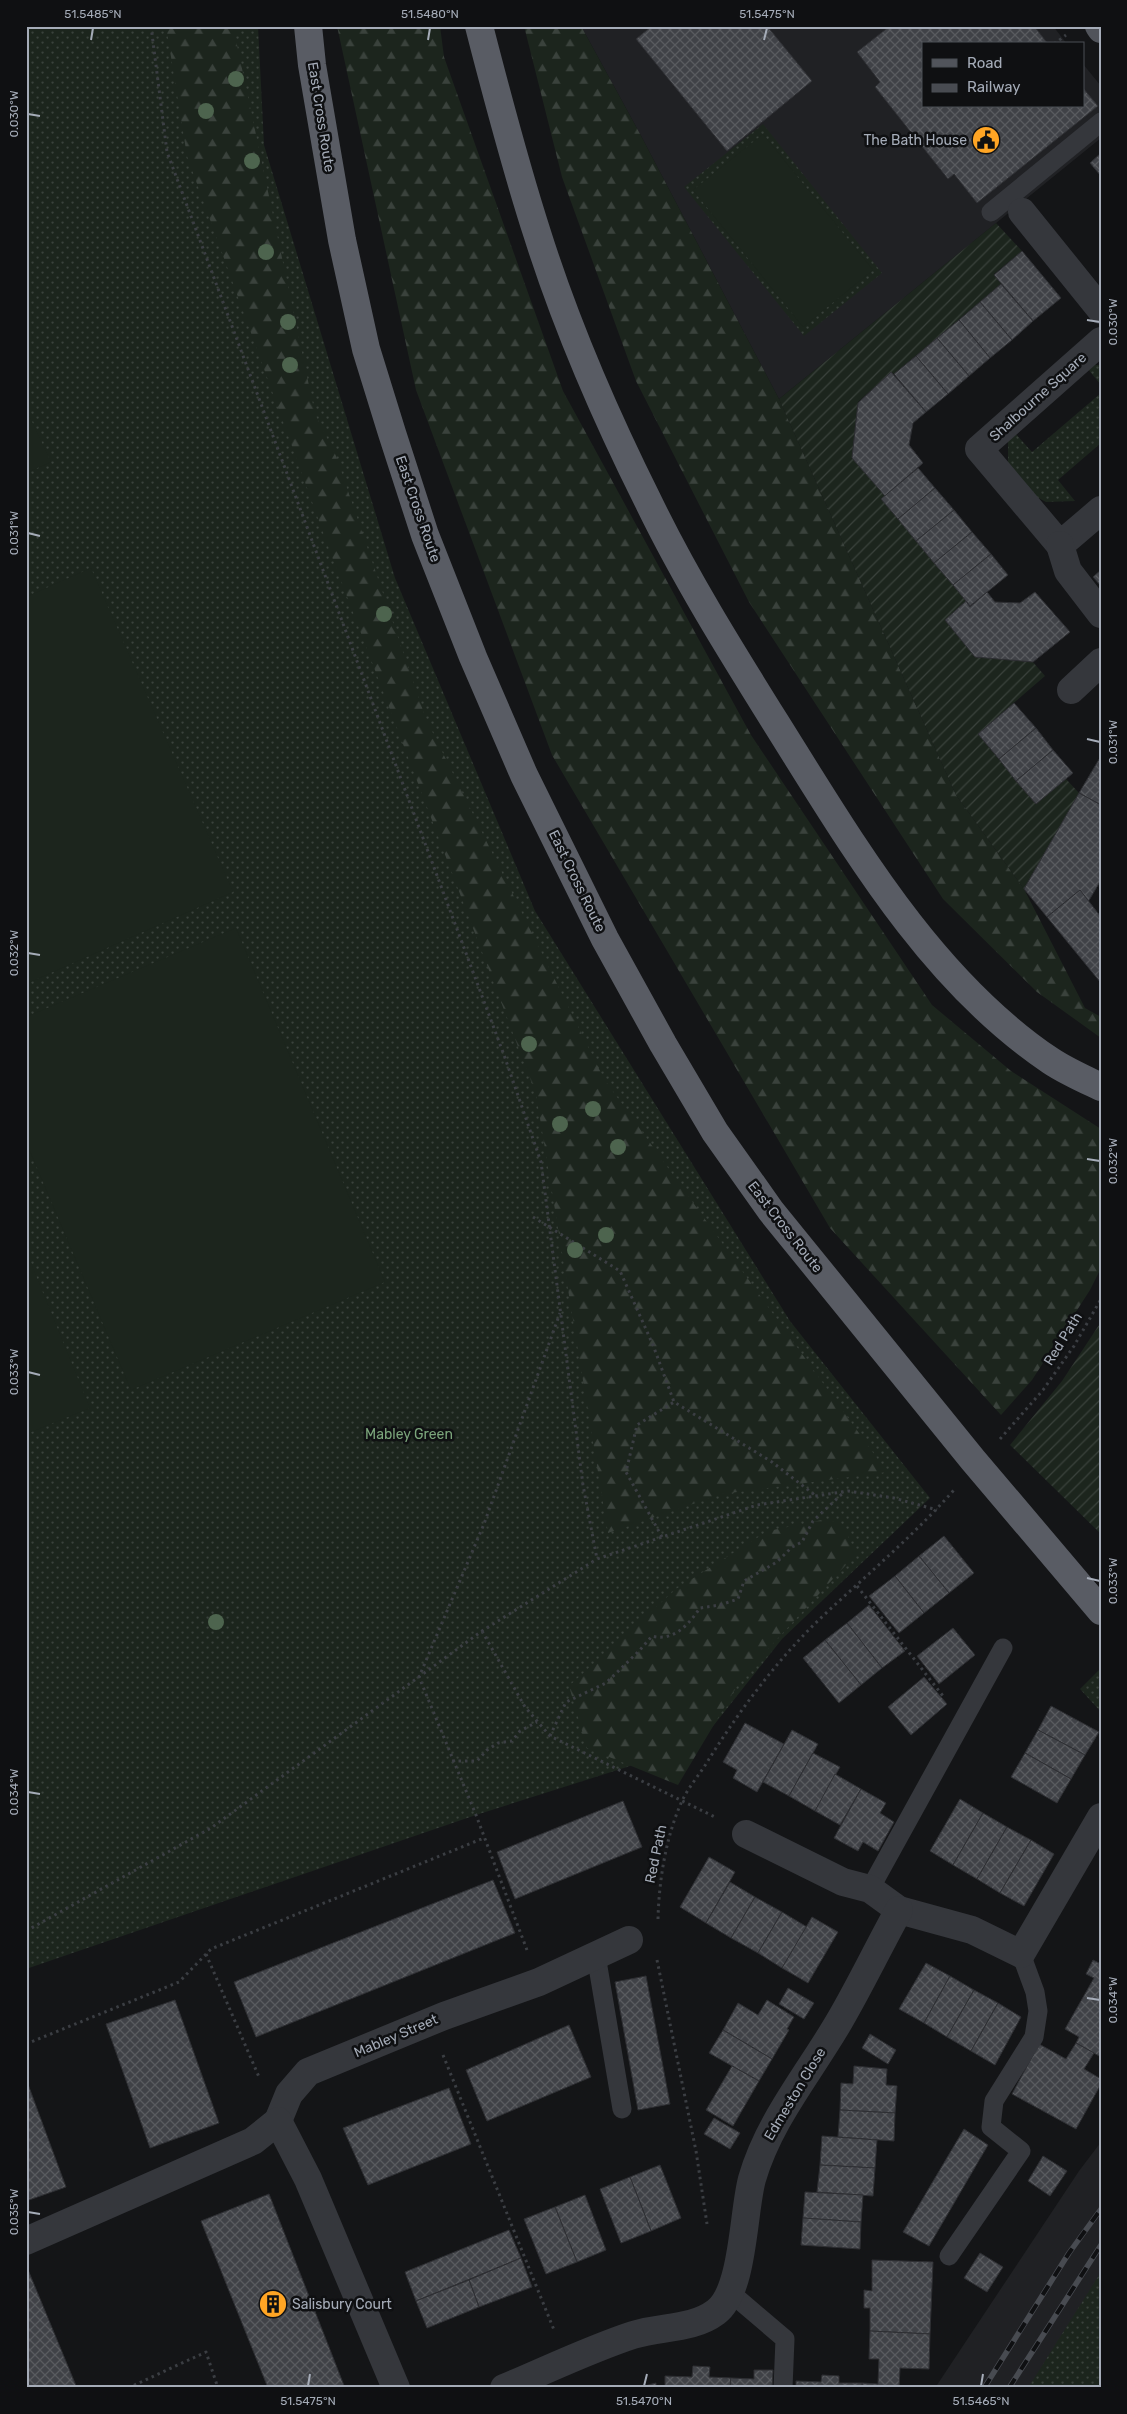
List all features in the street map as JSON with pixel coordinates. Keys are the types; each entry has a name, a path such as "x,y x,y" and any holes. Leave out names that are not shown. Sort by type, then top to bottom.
{"highway":[{"name":"East Cross Route","path":"308,26 312,65 342,240 366,349 425,535 472,657 524,775 605,939 663,1044 715,1132 771,1211 972,1460 1101,1611"},
{"path":"480,26 508,137 538,236 576,338 608,416 649,504 725,641 860,858 880,888 915,931 975,996 1010,1030 1052,1062 1101,1087"}],"street":[{"path":"1022,212 1101,310"},
{"name":"Shalbourne Square","path":"1101,341 979,449 1060,544 1068,571 1101,614"},
{"path":"1060,544 1101,510"},
{"path":"1070,690 1101,662"},
{"path":"746,1834 843,1882 870,1889 899,1910 972,1930 1020,1954 1101,1816"},
{"name":"Edmeston Close","path":"731,2293 742,2246 752,2180 768,2138 840,2020 899,1910"},
{"name":"Mabley Street","path":"26,2241 254,2141 278,2121 289,2094 308,2072 429,2022 539,1982 629,1940"},
{"path":"278,2121 308,2179 396,2388"},
{"path":"504,2388 634,2334 658,2329 682,2328 717,2311 731,2293"}],"lane":[{"path":"991,212 1101,122"},
{"path":"870,1889 961,1720 1003,1648"},
{"path":"949,2256 1021,2151 991,2127 994,2101 1034,2037 1038,2011 1035,1992 1020,1954"},
{"path":"596,1955 622,2109"},
{"path":"731,2293 785,2339 783,2388"}],"path":[{"path":"152,26 167,152 504,1055 541,1162 583,1485 597,1559"},
{"path":"1056,42 1069,32"},
{"path":"533,1217 620,1271 653,1346 674,1402 772,1462 817,1496"},
{"name":"Red Path","path":"1043,1390 1074,1346 1101,1299"},
{"path":"539,1982 484,1838 419,1677 484,1524 560,1313"},
{"path":"662,1537 626,1472 637,1425 674,1402"},
{"path":"26,1931 211,1828 482,1631 597,1559 757,1505 844,1492"},
{"path":"550,1736 566,1702 606,1683 652,1636 659,1638 676,1634 693,1618 700,1608 720,1605 738,1599 744,1581 777,1562 792,1547 802,1542 813,1521 844,1492"},
{"name":"Red Path","path":"658,1925 658,1900 669,1838 682,1800 751,1698 824,1615 937,1510 894,1498 844,1492"},
{"path":"857,1586 961,1720"},
{"path":"482,1631 525,1707 550,1736 682,1800 746,1834"},
{"path":"452,1761 477,1761 487,1750 498,1743 512,1740 520,1731 538,1722"},
{"path":"26,2044 179,1982 211,1949 484,1838"},
{"path":"657,1951 657,1960 696,2151 708,2226"},
{"path":"206,1954 278,2121"},
{"path":"429,2022 567,2362"},
{"path":"128,2388 206,2352 218,2388"}],"shaded area":[{"path":"581,26 1053,26 1065,42 922,42 922,108 1084,108 1084,65 1101,86 1101,138 779,399 639,132"},
{"path":"1101,2142 1101,2388 935,2388 1079,2171"}],"green space":[{"name":"Mabley Green","path":"26,26 258,26 264,145 395,578 535,911 790,1321 930,1498 782,1639 706,1735 627,1767 476,1815 26,1969"},
{"path":"166,26 233,26 315,414 336,456 426,719 604,1079 887,1472 722,1494 608,1533 536,1094 332,557 187,156"},
{"path":"337,26 440,26 444,57 563,391 751,735 932,1005 1011,1071 1101,1129 1101,1268 1090,1290 1032,1380 1001,1415 830,1228 552,755 416,390"},
{"path":"524,26 581,26 639,132 779,399 956,795 1024,889 1085,1008 1101,1017 1101,1038 1037,992 943,899 749,602 636,381 562,177"},
{"path":"763,124 882,273 804,336 684,187"},
{"path":"763,134 873,270 803,327 693,190"},
{"path":"996,223 1022,251 994,274 1001,284 894,374 891,372 858,402 852,457 885,496 882,499 966,601 945,620 975,657 1033,662 1045,676 978,734 1036,804 1066,779 1079,793 1024,889 956,795 779,399"},
{"path":"1101,365 1101,385 1087,368"},
{"path":"1101,393 1101,443 1058,480 1075,501 1046,502 1031,494 1008,467 1008,441 1013,431 1032,452"},
{"path":"26,409 51,462 26,473"},
{"path":"91,568 233,892 26,984 26,597"},
{"path":"236,928 385,1282 131,1390 26,1142 26,1017"},
{"path":"26,1251 90,1408 26,1434"},
{"path":"1101,1322 1101,1534 1010,1445 1062,1381"},
{"path":"827,1519 843,1525 856,1554 743,1676 678,1785 587,1748 569,1686 676,1589 768,1531"},
{"path":"1101,1668 1101,1712 1080,1689"},
{"path":"1101,2272 1101,2388 1028,2388"}],"building":[{"path":"652,26 767,26 812,81 727,151 636,39"},
{"name":"The Bath House","path":"890,26 1034,26 1046,42 922,42 922,108 1084,108 1084,89 1098,106 977,203 954,174 948,179 875,87 880,82 857,52"},
{"path":"1101,153 1101,176 1090,163"},
{"path":"1022,251 1061,298 1033,321 994,275"},
{"path":"1001,284 1033,321 1012,340 980,302"},
{"path":"980,302 1012,340 990,358 959,320"},
{"path":"959,320 990,358 969,376 937,338"},
{"path":"937,338 969,376 948,394 916,356"},
{"path":"916,356 948,394 926,412 894,374"},
{"path":"891,372 926,412 913,423 909,445 923,463 885,496 852,458 858,403"},
{"path":"918,468 935,488 898,519 881,499"},
{"path":"935,488 954,510 916,541 898,519"},
{"path":"954,510 972,532 934,563 916,541"},
{"path":"972,532 991,554 953,585 934,563"},
{"path":"991,554 1008,575 970,606 953,585"},
{"path":"1101,570 1101,586 1093,577"},
{"path":"987,592 995,602 1020,603 1035,592 1070,632 1033,662 975,657 945,620 966,601 970,607"},
{"path":"1014,703 1036,728 999,759 978,734"},
{"path":"1036,728 1053,750 1016,781 999,759"},
{"path":"1053,750 1073,773 1036,804 1016,781"},
{"path":"1101,756 1101,805 1079,793"},
{"path":"1079,793 1101,805 1101,880 1088,902 1080,890 1047,917 1024,889"},
{"path":"1080,890 1101,917 1101,983 1047,917"},
{"path":"944,1536 974,1573 949,1593 919,1556"},
{"path":"919,1556 949,1593 924,1613 895,1576"},
{"path":"895,1576 924,1613 899,1633 869,1596"},
{"path":"869,1605 905,1651 882,1668 847,1623"},
{"path":"847,1623 882,1668 861,1685 825,1640"},
{"path":"953,1628 975,1655 939,1684 917,1656"},
{"path":"825,1640 861,1685 839,1703 803,1658"},
{"path":"924,1677 947,1704 911,1735 888,1707"},
{"path":"1051,1706 1099,1732 1085,1755 1038,1730"},
{"path":"745,1723 784,1744 757,1792 733,1778 737,1770 723,1762"},
{"path":"792,1730 818,1744 789,1796 763,1782"},
{"path":"1038,1730 1085,1755 1071,1779 1025,1753"},
{"path":"813,1753 840,1767 815,1811 789,1796"},
{"path":"1025,1753 1071,1779 1057,1803 1011,1777"},
{"path":"835,1774 861,1789 840,1825 815,1811"},
{"path":"861,1789 886,1803 880,1813 894,1822 878,1851 863,1842 858,1851 834,1838"},
{"path":"960,1799 983,1813 953,1865 930,1851"},
{"path":"623,1801 642,1847 515,1899 497,1852"},
{"path":"983,1813 1007,1827 977,1879 953,1865"},
{"path":"1007,1827 1031,1840 1000,1893 977,1879"},
{"path":"1031,1840 1054,1854 1024,1906 1000,1893"},
{"path":"709,1857 735,1872 706,1923 680,1907"},
{"path":"493,1880 515,1933 256,2037 234,1982"},
{"path":"730,1882 755,1897 731,1938 706,1923"},
{"path":"755,1897 782,1912 758,1953 731,1938"},
{"path":"782,1912 807,1927 782,1968 758,1953"},
{"path":"812,1917 838,1932 808,1983 782,1968"},
{"path":"1093,1960 1101,1964 1101,2057 1076,2043 1079,2037 1065,2029 1094,1978 1086,1974"},
{"path":"926,1963 950,1976 924,2023 899,2009"},
{"path":"646,1976 670,2104 638,2110 615,1982"},
{"path":"950,1976 974,1990 947,2037 924,2023"},
{"path":"788,1988 814,2003 804,2019 779,2004"},
{"path":"974,1990 998,2003 971,2051 947,2037"},
{"path":"175,2000 219,2123 150,2148 106,2024"},
{"path":"767,2000 794,2017 787,2029 789,2030 772,2059 723,2030 738,2003 758,2015"},
{"path":"998,2003 1021,2017 995,2065 971,2051"},
{"path":"569,2025 591,2077 487,2121 466,2070"},
{"path":"723,2030 772,2059 759,2081 709,2053"},
{"path":"870,2034 896,2050 888,2064 862,2048"},
{"path":"1076,2043 1094,2053 1084,2069 1101,2079 1101,2084 1076,2129 1012,2094 1039,2044 1066,2059"},
{"path":"732,2066 759,2081 733,2126 706,2110"},
{"path":"854,2066 887,2069 886,2085 897,2086 895,2113 840,2110 841,2083 853,2084"},
{"path":"26,2079 66,2187 26,2201"},
{"path":"449,2088 471,2144 368,2185 343,2128"},
{"path":"840,2110 895,2113 894,2141 838,2137"},
{"path":"714,2118 740,2133 730,2149 704,2134"},
{"path":"964,2129 988,2145 929,2246 903,2232"},
{"path":"822,2136 877,2140 875,2168 820,2165"},
{"path":"1043,2156 1067,2171 1050,2196 1028,2181"},
{"path":"660,2165 681,2218 651,2231 630,2177"},
{"path":"820,2165 875,2168 873,2196 817,2192"},
{"path":"630,2177 651,2231 621,2243 600,2189"},
{"path":"805,2192 863,2195 861,2222 803,2218"},
{"name":"Salisbury Court","path":"269,2194 345,2388 268,2388 201,2221"},
{"path":"585,2195 606,2250 577,2262 555,2207"},
{"path":"555,2207 577,2262 546,2274 524,2219"},
{"path":"803,2218 861,2222 860,2249 801,2245"},
{"path":"509,2230 521,2258 416,2301 405,2272"},
{"path":"980,2253 1003,2267 987,2292 964,2278"},
{"path":"521,2258 532,2287 479,2307 469,2280"},
{"path":"872,2260 933,2262 930,2334 870,2331 870,2308 864,2308 864,2290 872,2291"},
{"path":"26,2265 77,2388 26,2388"},
{"path":"469,2280 479,2307 427,2328 416,2301"},
{"path":"870,2331 930,2334 929,2369 900,2368 899,2388 862,2388 862,2383 878,2384 879,2359 869,2359"},
{"path":"693,2366 710,2367 709,2377 731,2378 730,2388 665,2388 665,2376 692,2377"},
{"path":"754,2370 773,2370 772,2388 730,2388 731,2378 754,2379"},
{"path":"822,2375 839,2376 839,2383 862,2383 862,2388 796,2388 796,2381 821,2382"},
{"path":"656,2383 656,2388 636,2388"}],"railway":[{"path":"984,2388 1069,2253 1101,2209"},
{"path":"1009,2388 1101,2245"}],"place":[{"name":"The Bath House","path":"986,140"},
{"name":"Salisbury Court","path":"273,2304"}]}
